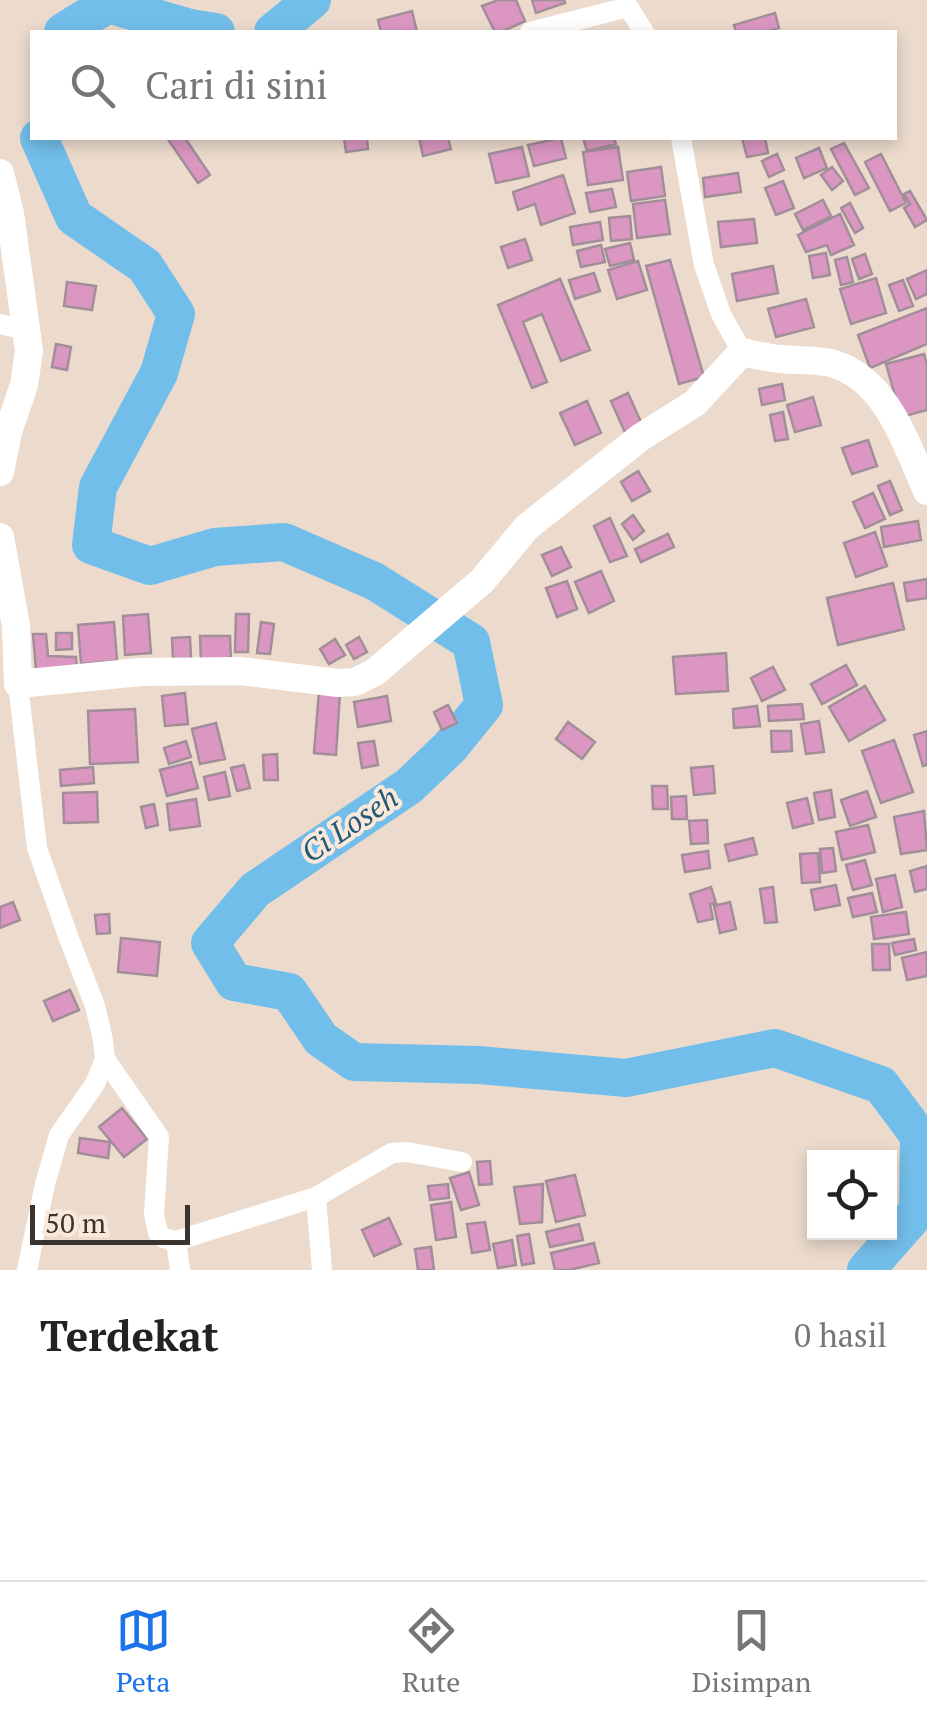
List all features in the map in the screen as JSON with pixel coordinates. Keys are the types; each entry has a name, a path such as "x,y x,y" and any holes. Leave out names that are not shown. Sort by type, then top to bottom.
{"street":[{"path":"537,30 626,3 643,30"},
{"path":"681,140 704,265 721,314 742,352 831,363 858,373 879,396 901,432 927,491"},
{"path":"0,173 10,214 13,327 29,350 24,386 8,432 0,472"},
{"path":"18,684 141,672 240,671 355,682 375,672 482,581 527,527 642,437 695,403 742,352"},
{"path":"0,537 16,626 18,684 37,848 95,1006 105,1059 95,1084 59,1135 26,1270"},
{"path":"105,1059 159,1137 154,1220 164,1238 176,1241 316,1197 392,1153 462,1162"},
{"path":"316,1197 322,1270"},
{"path":"176,1241 180,1270"}],"building":[{"path":"498,0 516,0 525,21 505,30 494,30 482,6"},
{"path":"532,0 564,0 565,3 536,13"},
{"path":"412,11 417,30 380,30 378,20"},
{"path":"775,13 779,28 735,30 734,25"},
{"path":"168,140 186,140 210,175 198,183"},
{"path":"344,140 367,140 368,149 346,152"},
{"path":"419,140 449,140 451,149 423,156"},
{"path":"562,140 566,158 534,166 528,145"},
{"path":"584,140 615,140 616,144 587,151"},
{"path":"743,140 765,140 768,153 747,157"},
{"path":"844,143 869,188 855,195 831,149"},
{"path":"522,147 529,176 496,183 489,154"},
{"path":"618,147 623,180 588,185 583,152"},
{"path":"819,148 827,168 804,178 796,158"},
{"path":"777,154 784,170 769,177 762,161"},
{"path":"881,154 906,203 890,211 865,162"},
{"path":"661,167 665,196 631,201 627,172"},
{"path":"832,167 843,181 832,190 821,175"},
{"path":"738,173 741,192 705,197 703,178"},
{"path":"563,175 575,213 541,225 535,204 518,210 513,192"},
{"path":"783,181 794,208 776,215 765,188"},
{"path":"612,189 616,207 590,212 586,193"},
{"path":"910,191 927,220 915,227 904,208 910,204 904,194"},
{"path":"665,200 670,234 637,238 633,204"},
{"path":"823,200 831,216 803,230 795,214"},
{"path":"850,203 863,228 855,233 841,208"},
{"path":"840,214 854,245 831,255 827,245 806,252 798,235"},
{"path":"630,216 632,239 611,241 609,218"},
{"path":"754,219 757,243 721,247 718,222"},
{"path":"600,222 603,240 573,245 570,227"},
{"path":"525,239 532,260 508,268 501,247"},
{"path":"630,243 634,260 610,266 605,249"},
{"path":"601,245 605,262 581,267 577,251"},
{"path":"826,253 830,275 813,278 809,256"},
{"path":"865,254 872,274 859,279 852,259"},
{"path":"847,257 853,282 841,285 835,260"},
{"path":"670,260 704,377 679,384 646,266"},
{"path":"638,261 647,290 617,299 608,270"},
{"path":"773,266 778,293 737,301 732,274"},
{"path":"927,270 927,294 916,299 907,279"},
{"path":"594,273 600,291 575,299 569,280"},
{"path":"876,278 886,313 851,324 840,289"},
{"path":"560,279 590,350 561,361 542,314 523,322 547,382 532,388 498,305"},
{"path":"903,280 913,306 899,311 889,285"},
{"path":"67,282 96,286 92,310 64,306"},
{"path":"806,299 814,327 776,337 768,309"},
{"path":"927,308 927,344 870,368 858,335"},
{"path":"56,344 71,347 67,370 52,367"},
{"path":"924,354 927,410 901,417 886,364"},
{"path":"782,384 785,400 762,405 759,389"},
{"path":"628,393 644,429 627,437 611,401"},
{"path":"813,397 821,425 795,432 787,405"},
{"path":"587,401 601,433 575,445 560,413"},
{"path":"783,412 788,439 775,441 770,415"},
{"path":"868,440 877,466 852,474 842,448"},
{"path":"638,471 650,491 632,501 621,482"},
{"path":"890,481 902,510 890,515 878,486"},
{"path":"873,493 885,519 865,528 853,502"},
{"path":"633,515 644,531 633,540 622,524"},
{"path":"610,518 627,556 610,562 594,526"},
{"path":"918,521 921,540 884,547 881,527"},
{"path":"875,532 887,566 856,577 844,543"},
{"path":"668,534 674,547 641,562 635,549"},
{"path":"561,547 571,567 552,576 542,555"},
{"path":"601,571 614,601 589,613 575,582"},
{"path":"927,579 927,598 907,601 904,583"},
{"path":"567,581 577,609 557,617 546,588"},
{"path":"893,583 904,629 838,645 827,598"},
{"path":"148,614 151,653 125,655 123,616"},
{"path":"236,614 249,614 248,652 235,652"},
{"path":"114,622 117,661 81,664 78,625"},
{"path":"261,622 274,624 270,654 257,653"},
{"path":"56,633 72,633 72,649 56,650"},
{"path":"33,634 46,634 48,656 76,657 77,672 36,671"},
{"path":"200,636 230,636 231,661 201,662"},
{"path":"190,637 191,659 173,659 172,638"},
{"path":"359,637 367,652 354,659 346,645"},
{"path":"335,639 345,655 329,664 320,649"},
{"path":"726,653 728,691 676,694 673,657"},
{"path":"846,665 857,685 822,704 811,684"},
{"path":"773,667 785,690 762,701 751,678"},
{"path":"865,686 885,720 849,741 829,707"},
{"path":"319,691 340,693 336,755 314,753"},
{"path":"185,693 188,724 165,726 162,696"},
{"path":"387,696 391,721 358,727 354,702"},
{"path":"802,704 804,719 769,721 768,706"},
{"path":"448,705 457,723 442,730 434,712"},
{"path":"757,706 760,726 734,728 733,709"},
{"path":"135,709 138,762 90,764 88,711"},
{"path":"819,721 824,752 806,754 801,724"},
{"path":"568,722 595,742 582,759 556,739"},
{"path":"216,723 225,759 200,764 192,729"},
{"path":"771,731 791,731 792,751 772,752"},
{"path":"927,731 927,765 923,766 914,735"},
{"path":"894,740 913,792 881,803 862,751"},
{"path":"186,741 191,757 169,764 164,748"},
{"path":"374,741 378,765 362,768 358,743"},
{"path":"277,754 278,780 264,780 263,755"},
{"path":"191,762 198,788 167,796 160,770"},
{"path":"244,765 250,788 237,791 231,768"},
{"path":"713,766 715,793 694,795 691,768"},
{"path":"93,767 94,783 61,786 60,770"},
{"path":"225,772 230,796 209,800 204,777"},
{"path":"652,786 667,786 668,809 653,809"},
{"path":"831,790 835,817 819,820 814,793"},
{"path":"867,791 876,817 850,826 841,800"},
{"path":"97,792 98,822 64,823 63,793"},
{"path":"686,796 687,819 672,819 671,797"},
{"path":"807,798 813,823 793,828 787,803"},
{"path":"196,799 200,826 170,830 167,804"},
{"path":"154,804 158,825 146,828 141,807"},
{"path":"924,811 927,850 901,854 894,817"},
{"path":"707,820 708,843 691,844 689,821"},
{"path":"868,825 875,852 842,860 836,832"},
{"path":"753,838 757,854 729,861 725,845"},
{"path":"833,848 836,871 822,873 820,849"},
{"path":"708,851 710,868 685,872 682,855"},
{"path":"818,853 820,882 802,883 800,854"},
{"path":"865,860 872,885 853,890 846,865"},
{"path":"927,866 927,889 915,892 910,871"},
{"path":"895,875 902,907 883,912 876,879"},
{"path":"836,885 840,905 815,910 811,890"},
{"path":"711,887 716,903 710,904 713,919 698,922 690,894"},
{"path":"773,887 777,922 765,923 760,889"},
{"path":"872,893 877,912 853,917 848,898"},
{"path":"13,902 20,920 0,928 0,907"},
{"path":"730,902 736,929 720,933 714,906"},
{"path":"906,912 909,934 874,939 871,917"},
{"path":"109,914 110,933 97,934 95,915"},
{"path":"121,938 160,942 157,976 118,972"},
{"path":"914,939 916,950 895,955 892,943"},
{"path":"872,944 889,944 890,970 873,970"},
{"path":"927,952 927,976 907,980 902,958"},
{"path":"70,990 79,1010 53,1021 44,1001"},
{"path":"122,1108 147,1139 124,1157 99,1127"},
{"path":"80,1138 110,1142 108,1158 78,1153"},
{"path":"490,1161 492,1184 479,1185 477,1162"},
{"path":"469,1172 479,1205 461,1210 450,1178"},
{"path":"575,1175 585,1215 556,1222 546,1181"},
{"path":"448,1184 449,1198 430,1200 428,1186"},
{"path":"543,1184 542,1222 520,1224 514,1187"},
{"path":"451,1202 456,1237 436,1240 431,1205"},
{"path":"389,1218 401,1244 374,1256 362,1230"},
{"path":"485,1222 490,1250 472,1253 467,1224"},
{"path":"579,1224 583,1240 550,1247 546,1232"},
{"path":"529,1234 534,1263 522,1265 517,1236"},
{"path":"512,1240 516,1265 498,1268 493,1244"},
{"path":"594,1243 599,1263 555,1270 551,1253"},
{"path":"431,1247 434,1270 418,1270 415,1249"}],"waterway":[{"name":"Ci Loseh","path":"275,30 312,0"},
{"name":"Ci Loseh","path":"66,30 108,4 203,30"},
{"name":"Ci Loseh","path":"40,140 74,217 145,266 176,314 159,373 98,487 91,545 150,566 215,547 284,542 374,581 471,642 484,705 450,747 409,786 255,890 210,943 234,982 289,992 321,1039 354,1062 479,1065 626,1078 775,1048 881,1085 919,1136 918,1211 866,1270"}]}
